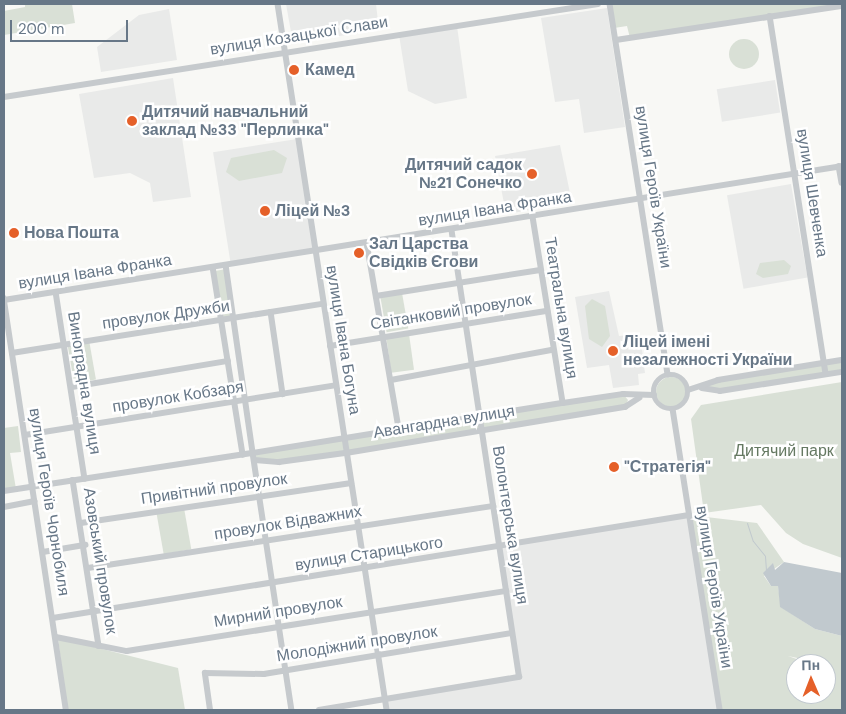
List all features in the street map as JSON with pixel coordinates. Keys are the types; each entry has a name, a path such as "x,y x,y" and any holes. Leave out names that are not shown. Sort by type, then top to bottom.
{"street":[{"name":"вулиця Івана Богуна","path":"278,4 386,710"},
{"name":"вулиця Козацької Слави","path":"4,97 598,4"},
{"name":"вулиця Героїв України","path":"610,4 668,374"},
{"path":"616,40 842,6"},
{"name":"вулиця Шевченка","path":"770,16 826,374"},
{"path":"841,166 842,184"},
{"name":"вулиця Івана Франка","path":"4,299 642,200 841,166"},
{"name":"Театральна вулиця","path":"533,217 552,350 563,403"},
{"name":"Волонтерська вулиця","path":"385,699 519,677 471,365 456,283 451,230"},
{"path":"367,243 399,429"},
{"path":"226,265 292,710"},
{"path":"212,267 236,401 243,454"},
{"path":"376,296 540,270"},
{"name":"Виноградна вулиця","path":"56,292 85,479"},
{"name":"вулиця Героїв Чорнобиля","path":"4,299 66,710"},
{"name":"провулок Дружби","path":"12,353 323,304"},
{"name":"Світанковий провулок","path":"330,346 547,311"},
{"path":"271,312 283,394"},
{"path":"391,380 552,350"},
{"path":"702,388 718,380 842,360"},
{"path":"72,387 228,361"},
{"path":"688,390 702,388 720,391 842,372"},
{"path":"668,374 683,380 688,390 684,402 673,409 661,406 654,396 655,384 668,374"},
{"name":"провулок Кобзаря","path":"25,435 336,385"},
{"name":"Авангардна вулиця","path":"4,491 623,394 641,397 654,396"},
{"name":"Авангардна вулиця","path":"256,460 278,462 625,407 641,397"},
{"name":"вулиця Героїв України","path":"673,409 720,710"},
{"name":"Азовський провулок","path":"73,480 85,545 99,646"},
{"name":"Привітний провулок","path":"81,523 351,483"},
{"path":"4,507 34,501"},
{"name":"провулок Відважних","path":"88,568 493,506"},
{"name":"вулиця Старицького","path":"53,618 689,515"},
{"path":"43,552 85,545"},
{"name":"Мирний провулок","path":"56,637 126,651 506,590"},
{"name":"Молодіжний провулок","path":"210,710 205,673 244,675 286,670 512,632"},
{"path":"319,710 385,699"}],"shaded area":[{"path":"286,4 376,4 379,30 293,43"},
{"path":"607,8 625,127 584,133 579,99 555,102 541,18"},
{"path":"169,9 177,60 101,72 97,47 139,15"},
{"path":"457,26 467,98 435,104 408,91 399,35"},
{"name":"Дитячий навчальний заклад №33 \"Перлинка\"","path":"173,78 191,197 153,202 150,183 130,173 94,178 79,94"},
{"path":"775,80 780,113 722,122 717,89"},
{"name":"Ліцей №3","path":"297,139 315,251 231,264 213,152"},
{"name":"Дитячий садок №21 Сонечко","path":"560,145 570,193 561,205 506,214 495,156"},
{"path":"791,184 807,278 743,289 727,195"},
{"name":"Ліцей імені незалежності України","path":"609,291 619,336 640,334 645,373 638,374 639,385 613,388 609,365 587,368 575,297"},
{"path":"689,515 720,710 387,710 385,699 519,677 499,547"},
{"path":"784,562 842,573 842,636 815,629 780,607 778,586 771,586 763,573 773,563 775,570"}],"green space":[{"path":"25,4 72,4 75,23 4,35 4,11 25,7"},
{"path":"611,4 842,4 630,38 627,26 614,28"},
{"path":"744,39 755,43 759,54 755,65 744,69 733,65 729,54 733,43"},
{"path":"274,150 287,158 282,173 239,181 226,172 231,158"},
{"path":"784,260 791,266 788,274 763,278 756,274 760,263"},
{"path":"226,269 234,315 223,317 215,271"},
{"path":"402,293 408,328 387,332 380,297"},
{"path":"592,299 605,306 610,336 602,347 589,339 585,306"},
{"path":"409,334 414,370 391,373 386,337"},
{"path":"89,340 96,379 74,383 67,344"},
{"path":"842,360 842,372 720,391 702,388 718,380"},
{"path":"671,377 682,381 686,392 682,403 671,407 660,403 656,392 660,381"},
{"name":"Дитячий парк","path":"842,382 842,558 803,544 786,533 761,505 704,513 691,419 701,405"},
{"path":"623,394 628,400 625,407 346,453 260,462 253,453"},
{"path":"18,426 21,452 10,453 16,489 4,491 4,428"},
{"path":"184,508 191,549 164,554 156,513"},
{"path":"689,515 757,523 784,562 764,576 771,586 778,586 781,607 815,629 842,636 842,710 720,710"},
{"path":"58,638 178,668 185,710 67,710"}],"waterway":[{"path":"747,523 753,541 765,556 766,571"}],"place":[{"name":"Камед","path":"294,70"},
{"name":"Дитячий навчальний заклад №33 \"Перлинка\"","path":"132,121"},
{"name":"Дитячий садок №21 Сонечко","path":"532,174"},
{"name":"Ліцей №3","path":"265,211"},
{"name":"Нова Пошта","path":"14,233"},
{"name":"Зал Царства Свідків Єгови","path":"359,253"},
{"name":"Ліцей імені незалежності України","path":"613,351"},
{"name":"\"Стратегія\"","path":"614,467"}]}
